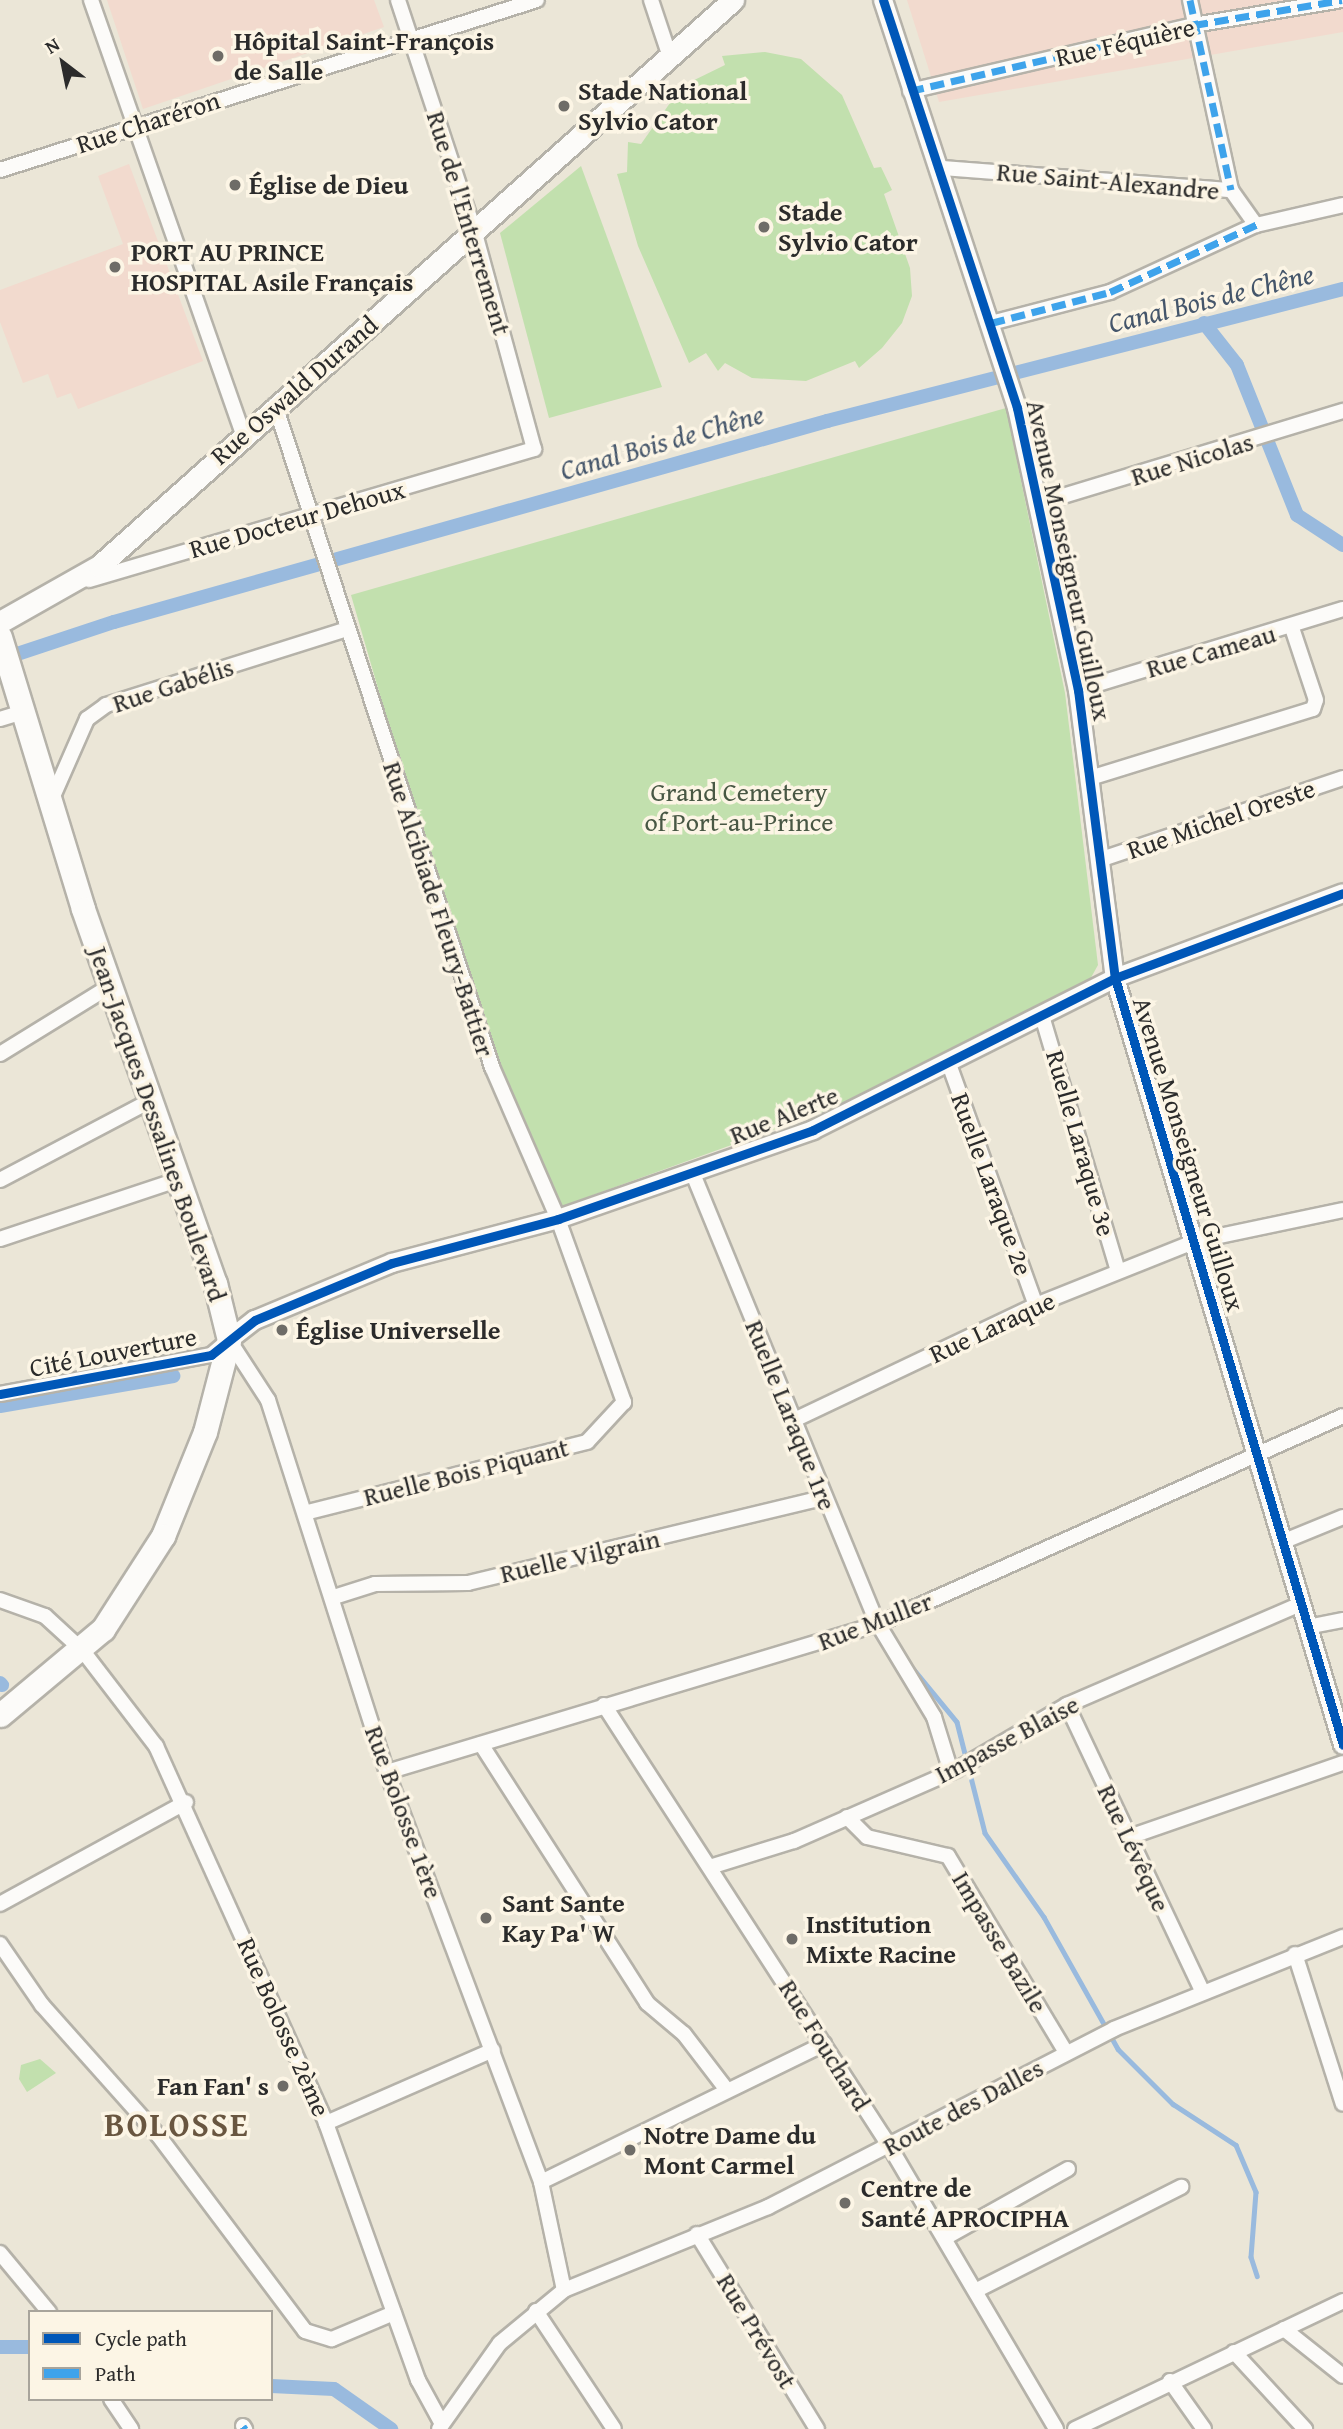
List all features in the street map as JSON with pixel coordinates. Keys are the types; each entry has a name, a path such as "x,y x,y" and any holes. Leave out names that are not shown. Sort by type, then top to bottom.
{"main road":[{"name":"Rue Oswald Durand","path":"0,622 99,566 242,432 733,0"},
{"name":"Jean-Jacques Dessalines Boulevard","path":"0,637 9,681 23,712 110,986 229,1340"},
{"path":"0,1715 83,1651 163,1536 196,1457 229,1340"}],"street":[{"path":"91,0 133,127 242,432"},
{"name":"Rue de l'Enterrement","path":"398,0 474,230 534,449"},
{"name":"Rue Charéron","path":"0,170 537,0"},
{"path":"651,0 670,57"},
{"name":"Avenue Monseigneur Guilloux","path":"883,0 910,91 943,168 1017,408 1040,503 1078,690 1115,978 1196,1241 1255,1457 1343,1745"},
{"path":"1190,0 1231,190"},
{"name":"Rue Féquière","path":"910,91 1194,25 1342,0"},
{"name":"Rue Saint-Alexandre","path":"943,168 1231,190 1256,225"},
{"path":"991,323 1110,292 1256,225 1343,205"},
{"name":"Rue Alcibiade Fleury-Battier","path":"275,405 314,517 335,592 492,1067 558,1219"},
{"name":"Rue Nicolas","path":"1040,503 1343,411"},
{"name":"Rue Docteur Dehoux","path":"61,589 314,517 534,449"},
{"name":"Rue Cameau","path":"1078,690 1292,628 1343,610"},
{"path":"1090,778 1313,709 1316,700 1292,628"},
{"name":"Rue Gabélis","path":"51,801 87,719 106,705 347,629"},
{"path":"0,719 23,712"},
{"name":"Rue Michel Oreste","path":"1098,860 1343,778"},
{"name":"Rue Alerte","path":"229,1340 255,1320 392,1263 558,1219 813,1130 1115,978 1343,893"},
{"path":"0,1054 110,986"},
{"name":"Ruelle Laraque 3e","path":"1042,1016 1118,1271"},
{"name":"Ruelle Laraque 2e","path":"949,1063 1036,1305"},
{"path":"0,1180 150,1101"},
{"name":"Ruelle Laraque 1re","path":"693,1174 792,1421 878,1624 934,1717 951,1772"},
{"path":"0,1239 177,1180"},
{"name":"Rue Laraque","path":"792,1421 1036,1305 1196,1241 1343,1210"},
{"name":"Ruelle Bois Piquant","path":"307,1512 587,1442 600,1432 624,1402 558,1219"},
{"name":"Cité Louverture","path":"0,1394 211,1354 229,1340"},
{"name":"Rue Bolosse 1ère","path":"229,1340 268,1400 307,1512 387,1772 541,2182 564,2290"},
{"name":"Rue Muller","path":"387,1772 878,1624 1343,1416"},
{"name":"Ruelle Vilgrain","path":"334,1597 375,1584 468,1583 825,1497"},
{"path":"1282,1542 1343,1517"},
{"name":"Rue Bolosse 2ème","path":"0,1600 45,1616 83,1651 156,1746 186,1802 326,2123 418,2381 441,2426"},
{"name":"Impasse Blaise","path":"713,1866 753,1857 951,1772 1068,1705 1300,1604"},
{"path":"1307,1627 1343,1620"},
{"name":"Rue Fouchard","path":"604,1705 713,1866 890,2147 977,2290 1056,2429"},
{"name":"Rue Lévêque","path":"1068,1705 1202,1991"},
{"path":"481,1744 647,2003 684,2034 726,2089"},
{"path":"1129,1837 1343,1763"},
{"path":"0,1904 186,1802"},
{"name":"Impasse Bazile","path":"847,1817 867,1838 948,1856 1073,2049"},
{"name":"Route des Dalles","path":"441,2426 500,2343 564,2290 697,2234 890,2147 1114,2029 1202,1991 1343,1937"},
{"path":"0,1944 42,2005 158,2136 305,2331 332,2339 394,2313"},
{"path":"1295,1954 1343,2104"},
{"path":"541,2182 824,2043"},
{"path":"326,2123 493,2050"},
{"path":"945,2238 1068,2169"},
{"path":"977,2290 1181,2187"},
{"name":"Rue Prévost","path":"697,2234 817,2429"},
{"path":"0,2253 47,2310"},
{"path":"1075,2429 1170,2381 1343,2301"},
{"path":"536,2311 614,2429"},
{"path":"1284,2329 1343,2376"},
{"path":"1234,2352 1305,2429"},
{"path":"1170,2381 1204,2429"},
{"path":"111,2401 131,2429"}],"shaded area":[{"name":"Hôpital Saint-François de Salle","path":"107,0 374,0 384,27 143,109"},
{"path":"907,0 1343,0 1343,32 939,102"},
{"name":"PORT AU PRINCE HOSPITAL Asile Français","path":"129,164 203,361 78,409 71,393 57,398 48,374 23,383 0,322 0,290 123,244 98,176"}],"green space":[{"name":"Stade Sylvio Cator","path":"765,52 801,59 842,95 874,168 881,167 892,190 884,194 910,268 912,296 902,323 882,348 859,368 855,361 806,381 752,378 725,363 718,371 706,353 689,363 638,246 617,174 627,172 628,142 641,144 682,86 725,65 722,56"},
{"path":"581,166 662,387 549,418 500,233"},
{"name":"Grand Cemetery of Port-au-Prince","path":"1006,408 1065,693 1098,965 1088,983 837,1107 560,1207 505,1087 448,930 351,595"},
{"path":"40,2059 56,2073 27,2092 19,2079 21,2065"}],"waterway":[{"name":"Canal Bois de Chêne","path":"2,659 114,622 827,421 1343,289"},
{"path":"1204,323 1237,365 1297,515 1343,545"},
{"path":"0,1406 173,1376"},
{"path":"911,1666 957,1722 985,1833 1044,1917 1118,2049 1173,2104 1236,2145 1256,2192 1251,2257 1257,2276"},
{"path":"0,2347 28,2347"},
{"path":"273,2386 334,2389 391,2429"}],"marked path":[{"path":"1190,0 1231,190"},
{"path":"910,91 1194,25 1342,0"},
{"path":"991,323 1110,292 1256,225"}],"cycle path":[{"path":"883,0 1017,408 1078,690 1115,978 1343,1745"},
{"path":"0,1394 211,1355 255,1320 392,1263 558,1219 813,1130 1115,978 1343,893"}],"place":[{"name":"Hôpital Saint-François de Salle","path":"218,56"},
{"name":"Stade National Sylvio Cator","path":"564,106"},
{"name":"Église de Dieu","path":"235,185"},
{"name":"Stade Sylvio Cator","path":"764,227"},
{"name":"PORT AU PRINCE HOSPITAL Asile Français","path":"115,267"},
{"name":"Église Universelle","path":"282,1330"},
{"name":"Sant Sante Kay Pa' W","path":"486,1918"},
{"name":"Institution Mixte Racine","path":"792,1939"},
{"name":"Fan Fan' s","path":"283,2086"},
{"name":"Notre Dame du Mont Carmel","path":"630,2150"},
{"name":"Centre de Santé APROCIPHA","path":"845,2203"}],"district":[{"name":"BOLOSSE","path":"177,2125"}]}
